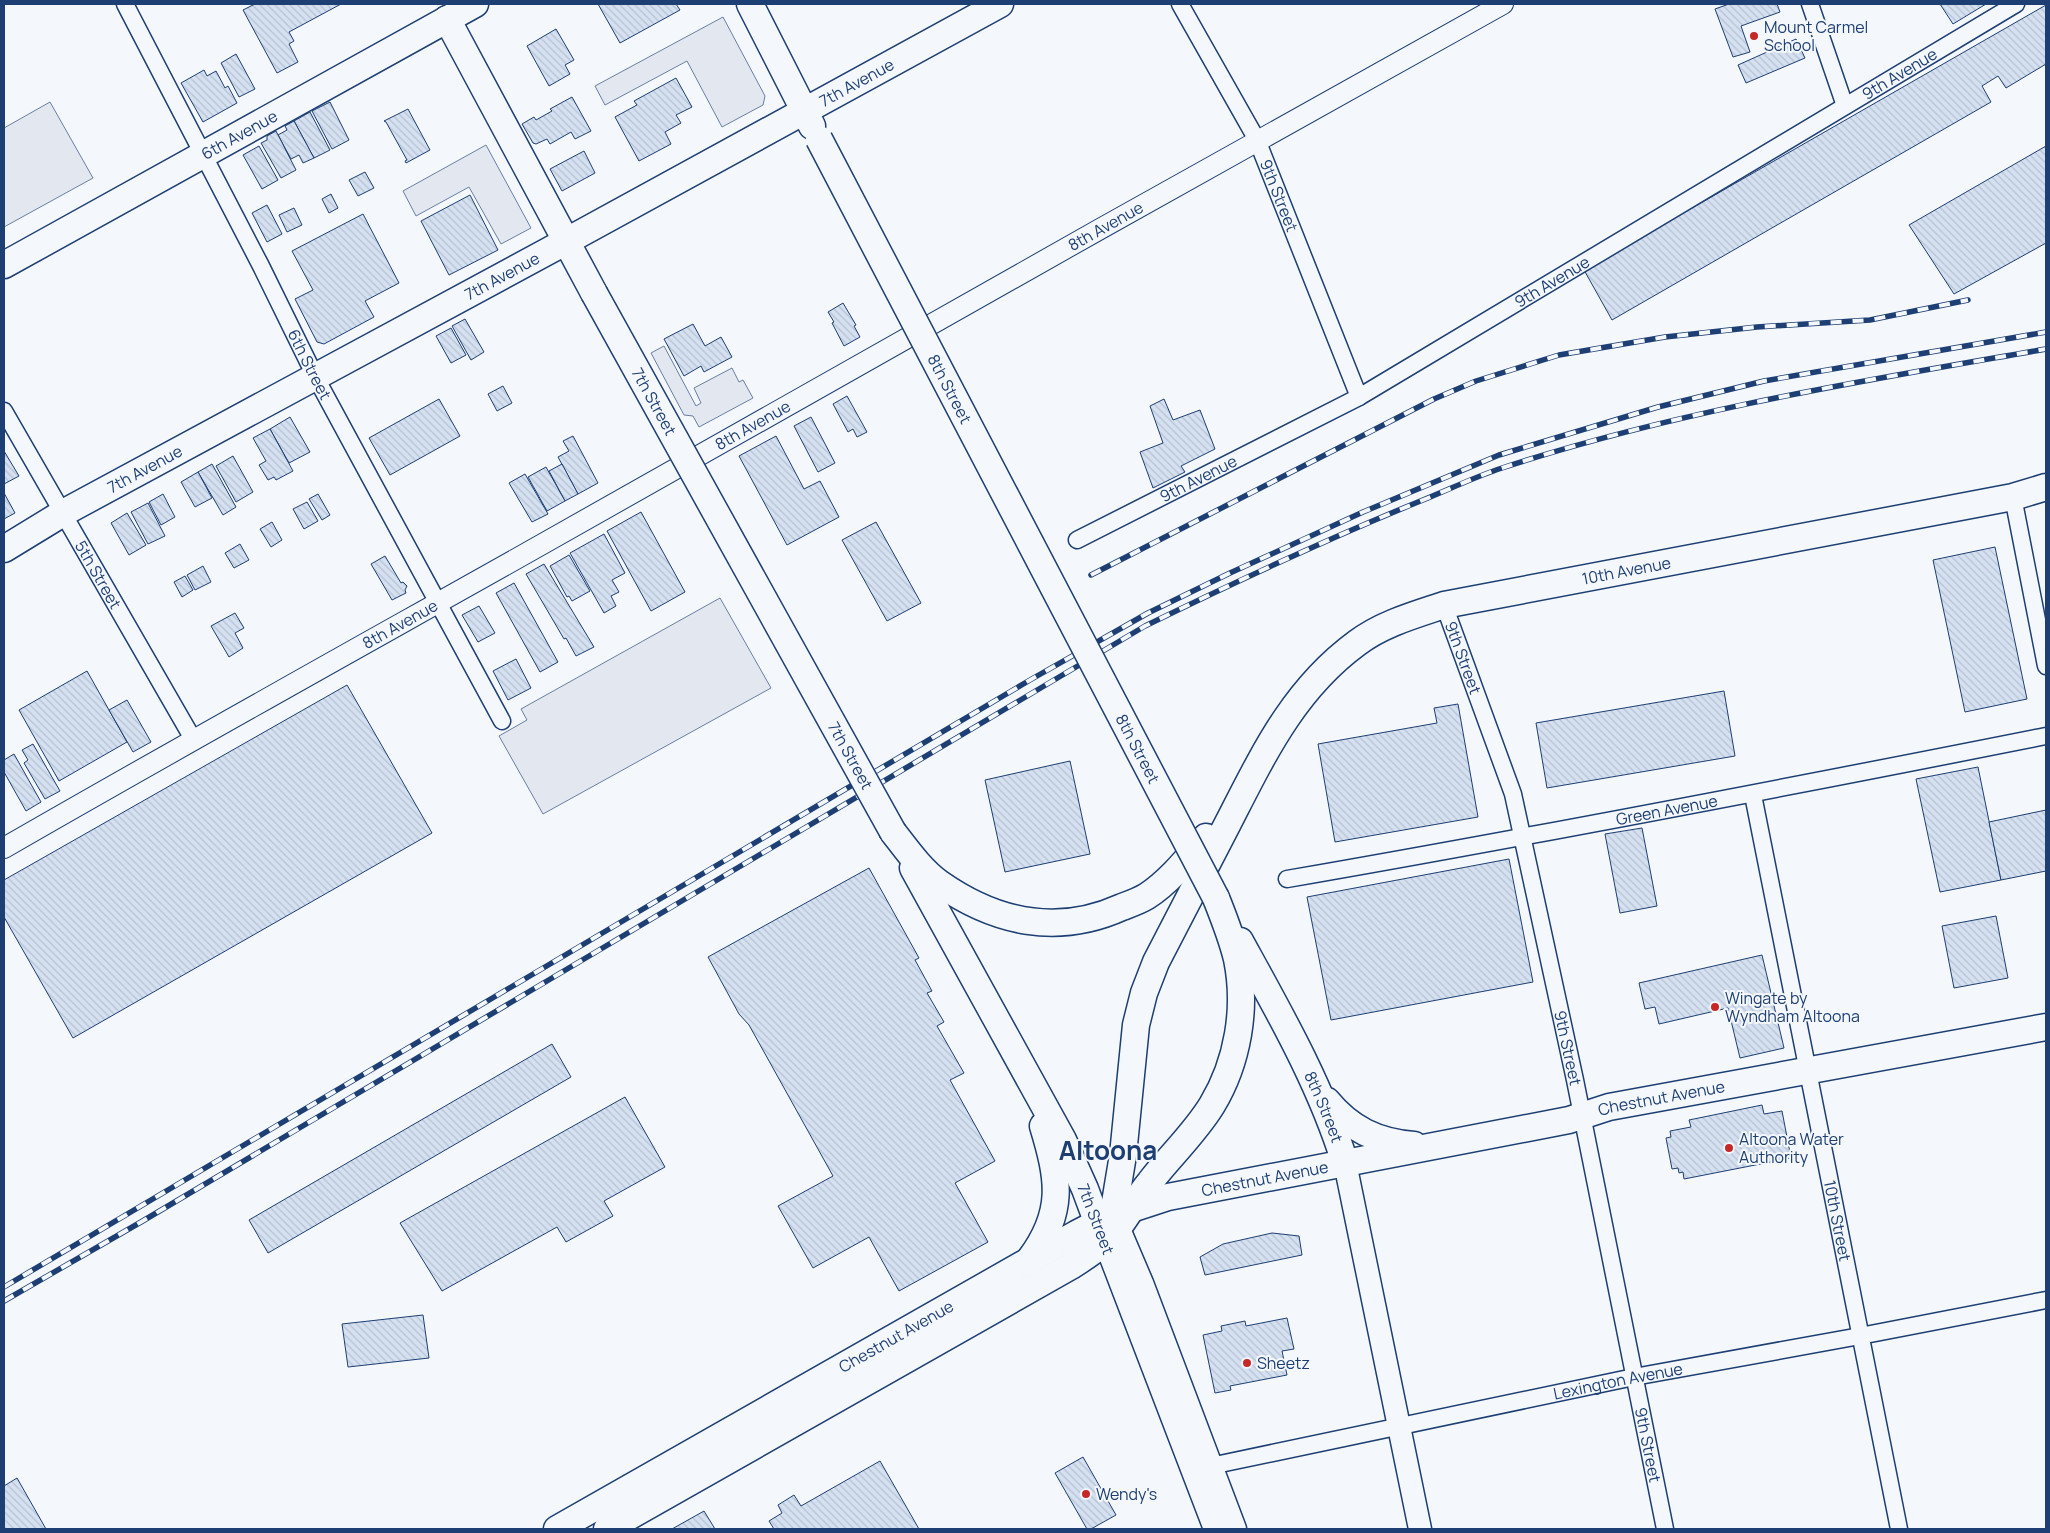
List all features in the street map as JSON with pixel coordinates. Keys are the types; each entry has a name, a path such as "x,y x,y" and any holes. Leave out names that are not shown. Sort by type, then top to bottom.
{"main road":[{"name":"6th Avenue","path":"4,265 202,154 443,11 475,4"},
{"name":"8th Street","path":"750,4 1216,898 1266,989 1334,1125 1345,1163 1420,1529"},
{"name":"7th Avenue","path":"4,549 63,513 566,242 1000,4"},
{"name":"7th Street","path":"443,11 594,294 1063,1140 1085,1188 1113,1223 1201,1468 1215,1529"},
{"name":"10th Avenue","path":"1263,755 1277,730 1306,692 1330,666 1358,642 1398,621 1444,606 2013,497 2046,487"},
{"path":"1113,1223 1123,1155 1136,1025 1144,993 1156,962 1263,755"},
{"path":"893,832 915,860 938,882 976,906 1019,921 1059,924 1102,916 1146,896 1181,867 1216,825 1263,755"},
{"path":"1113,1223 1187,1138 1212,1105 1228,1070 1239,1036 1241,996 1237,960 1229,931 1216,898"},
{"name":"Chestnut Avenue","path":"556,1529 1027,1262 1168,1197 1582,1117 1608,1107 2046,1027"},
{"path":"1017,1058 1038,1110 1050,1148 1056,1180 1056,1200 1051,1223 1042,1242 1027,1262"},
{"path":"1316,1087 1348,1123 1365,1134 1392,1142 1437,1146"},
{"name":"Chestnut Avenue","path":"607,1529 1070,1266 1113,1223"},
{"name":"7th Street","path":"1201,1468 1235,1529"}],"street":[{"name":"6th Street","path":"125,4 261,266 315,376 502,721"},
{"name":"9th Street","path":"1180,4 1257,140 1359,397"},
{"name":"8th Avenue","path":"4,848 193,739 438,603 1257,140 1503,4"},
{"path":"1810,4 1846,106"},
{"name":"9th Avenue","path":"1077,540 1359,397 2016,4"},
{"name":"5th Street","path":"4,411 193,739"},
{"path":"2013,497 2046,666"},
{"name":"9th Street","path":"1444,606 1513,794 1582,1117 1665,1529"},
{"name":"Green Avenue","path":"1287,879 1523,838 1753,795 2046,736"},
{"name":"10th Street","path":"1753,795 1899,1529"},
{"name":"Lexington Avenue","path":"1201,1468 1634,1377 2046,1300"}],"shaded area":[{"path":"723,17 765,96 763,105 722,127 687,61 605,105 595,86"},
{"path":"50,102 93,178 4,227 4,128"},
{"path":"486,145 531,228 501,244 469,187 416,216 403,191"},
{"path":"664,346 696,406 701,403 694,388 732,368 739,382 743,380 753,398 699,427 693,416 684,415 651,353"},
{"path":"720,598 771,688 543,814 499,736 527,720 521,709"}],"building":[{"path":"255,4 341,4 289,32 294,41 289,44 298,62 277,73 243,10"},
{"path":"598,4 676,4 680,10 620,43"},
{"path":"1729,4 1777,4 1780,12 1741,26 1750,52 1733,57 1715,9"},
{"path":"1940,4 1986,4 1953,24"},
{"path":"2046,5 2046,64 2006,88 1998,76 1982,86 1991,102 1612,320 1584,270"},
{"path":"556,29 574,60 565,65 570,74 549,86 527,46"},
{"path":"1796,39 1805,58 1746,83 1738,65"},
{"path":"236,54 255,89 239,97 221,63"},
{"path":"204,70 207,76 216,71 225,88 228,86 237,103 203,122 181,83"},
{"path":"676,78 692,107 676,115 681,123 665,132 671,144 639,161 615,117 637,105 634,101"},
{"path":"572,97 591,131 575,139 571,132 550,144 547,139 536,144 533,143 522,124 534,117 536,120 552,111 550,109"},
{"path":"330,102 349,140 332,149 312,111"},
{"path":"408,109 430,150 406,163 405,161 407,160 384,121"},
{"path":"310,112 330,150 314,158 294,121"},
{"path":"294,121 314,158 303,163 299,155 291,159 278,135 287,130 285,126"},
{"path":"276,131 296,170 281,178 261,143 267,140 267,136"},
{"path":"259,146 278,180 262,189 243,155"},
{"path":"2046,146 2046,243 1954,294 1909,225"},
{"path":"584,151 595,173 562,191 550,169"},
{"path":"365,172 374,188 358,196 349,180"},
{"path":"331,194 338,208 329,213 322,199"},
{"path":"470,195 498,250 449,275 421,221"},
{"path":"267,205 282,234 267,242 252,213"},
{"path":"294,208 302,225 287,232 279,215"},
{"path":"363,214 399,283 365,301 374,317 324,344 317,342 295,299 313,290 292,251"},
{"path":"843,303 856,325 854,326 860,337 844,346 828,312"},
{"path":"465,319 484,352 471,360 452,326"},
{"path":"693,324 705,346 721,337 732,357 704,372 701,366 684,376 664,339"},
{"path":"451,328 466,355 451,363 436,336"},
{"path":"503,386 512,403 497,411 488,394"},
{"path":"847,396 867,432 857,437 853,429 848,432 833,404"},
{"path":"439,399 460,436 390,475 369,438"},
{"path":"1164,399 1173,420 1200,410 1215,449 1181,466 1185,472 1153,488 1140,452 1163,443 1150,406"},
{"path":"290,417 310,452 289,463 270,429"},
{"path":"811,417 835,463 818,472 794,426"},
{"path":"270,429 293,471 276,480 274,477 268,480 259,465 266,461 253,438"},
{"path":"573,436 598,483 578,494 558,457 569,451 563,441"},
{"path":"776,436 804,489 820,481 839,517 787,545 739,456"},
{"path":"4,451 19,476 4,484"},
{"path":"233,456 253,492 236,502 216,466"},
{"path":"212,464 236,507 223,515 198,472"},
{"path":"562,464 578,494 565,501 549,471"},
{"path":"546,467 565,501 547,511 528,477"},
{"path":"198,472 212,498 195,507 181,482"},
{"path":"525,474 548,514 532,522 509,483"},
{"path":"4,493 15,513 4,519"},
{"path":"163,494 175,517 161,525 149,502"},
{"path":"318,494 330,515 322,520 309,499"},
{"path":"307,502 318,521 304,529 293,509"},
{"path":"148,503 165,536 148,544 131,512"},
{"path":"641,512 685,592 651,611 607,531"},
{"path":"127,513 146,545 129,555 111,523"},
{"path":"272,522 282,540 271,547 260,529"},
{"path":"876,522 921,603 887,621 842,540"},
{"path":"604,534 625,573 612,580 619,592 611,596 616,606 604,613 570,553"},
{"path":"240,544 249,560 234,568 225,553"},
{"path":"1995,547 2027,699 1965,712 1933,560"},
{"path":"569,555 590,591 572,601 569,596 567,597 550,566"},
{"path":"385,556 401,583 403,582 407,586 406,593 392,600 371,564"},
{"path":"544,564 594,647 576,656 526,574"},
{"path":"203,566 211,582 195,590 187,575"},
{"path":"185,576 193,590 182,597 174,582"},
{"path":"514,583 558,662 540,672 496,593"},
{"path":"479,606 495,633 478,642 462,615"},
{"path":"235,613 244,628 235,633 243,648 229,657 211,626"},
{"path":"516,659 531,688 508,700 493,671"},
{"path":"87,671 127,742 59,781 19,710"},
{"path":"347,685 432,833 73,1038 4,917 4,880"},
{"path":"1724,691 1735,756 1547,788 1536,723"},
{"path":"127,700 151,742 133,752 109,710"},
{"path":"1458,704 1478,817 1335,842 1318,744 1437,723 1434,708"},
{"path":"33,744 60,791 45,799 24,763 28,760 22,750"},
{"path":"14,754 41,802 26,811 4,772 4,760"},
{"path":"1070,761 1090,854 1005,872 985,780"},
{"path":"1978,767 2001,880 1940,892 1916,779"},
{"path":"2046,810 2046,871 2001,880 1989,822"},
{"path":"1642,828 1657,906 1620,913 1605,834"},
{"path":"1509,859 1533,982 1331,1020 1307,897"},
{"path":"869,868 919,958 915,960 932,991 927,993 944,1022 937,1026 964,1073 950,1080 995,1161 955,1183 988,1242 899,1291 869,1237 813,1268 778,1206 833,1176 749,1025 739,1014 708,957"},
{"path":"1996,916 2008,978 1954,988 1942,926"},
{"name":"Wingate by Wyndham Altoona","path":"1762,955 1784,1048 1740,1058 1728,1008 1659,1024 1655,1007 1645,1009 1639,983"},
{"path":"552,1044 571,1077 268,1253 249,1220"},
{"path":"625,1097 665,1167 604,1201 613,1216 566,1242 557,1227 442,1291 400,1223"},
{"name":"Altoona Water Authority","path":"1762,1105 1764,1114 1782,1111 1791,1158 1684,1179 1683,1172 1679,1173 1678,1168 1672,1169 1666,1138 1671,1137 1670,1131 1691,1127 1689,1120"},
{"path":"1272,1233 1299,1236 1302,1255 1205,1275 1200,1257 1223,1244"},
{"path":"423,1315 429,1358 348,1367 342,1324"},
{"name":"Sheetz","path":"1287,1318 1294,1349 1282,1351 1287,1375 1230,1386 1231,1390 1215,1393 1203,1335 1222,1331 1221,1326 1245,1321 1246,1326"},
{"name":"Wendy's","path":"1083,1457 1116,1515 1091,1529 1087,1529 1055,1473"},
{"path":"880,1461 919,1529 774,1529 769,1521 782,1513 778,1505 794,1495 801,1506"},
{"path":"17,1478 46,1529 4,1529 4,1486"},
{"path":"704,1511 715,1529 672,1529"}],"railway":[{"path":"1091,575 1434,399 1476,381 1559,355 1665,337 1757,327 1870,320 1968,300"},
{"path":"4,1287 1030,680 1148,613 1230,573 1363,512 1499,455 1658,407 1764,381 2046,332"},
{"path":"4,1301 141,1222 1145,626 1246,577 1349,531 1481,476 1569,448 1636,429 1704,413 1840,385 2046,349"}],"place":[{"name":"Mount Carmel School","path":"1754,36"},
{"name":"Wingate by Wyndham Altoona","path":"1715,1007"},
{"name":"Altoona Water Authority","path":"1729,1148"},
{"name":"Sheetz","path":"1247,1363"},
{"name":"Wendy's","path":"1086,1494"}],"district":[{"name":"Altoona","path":"1108,1150"}]}
